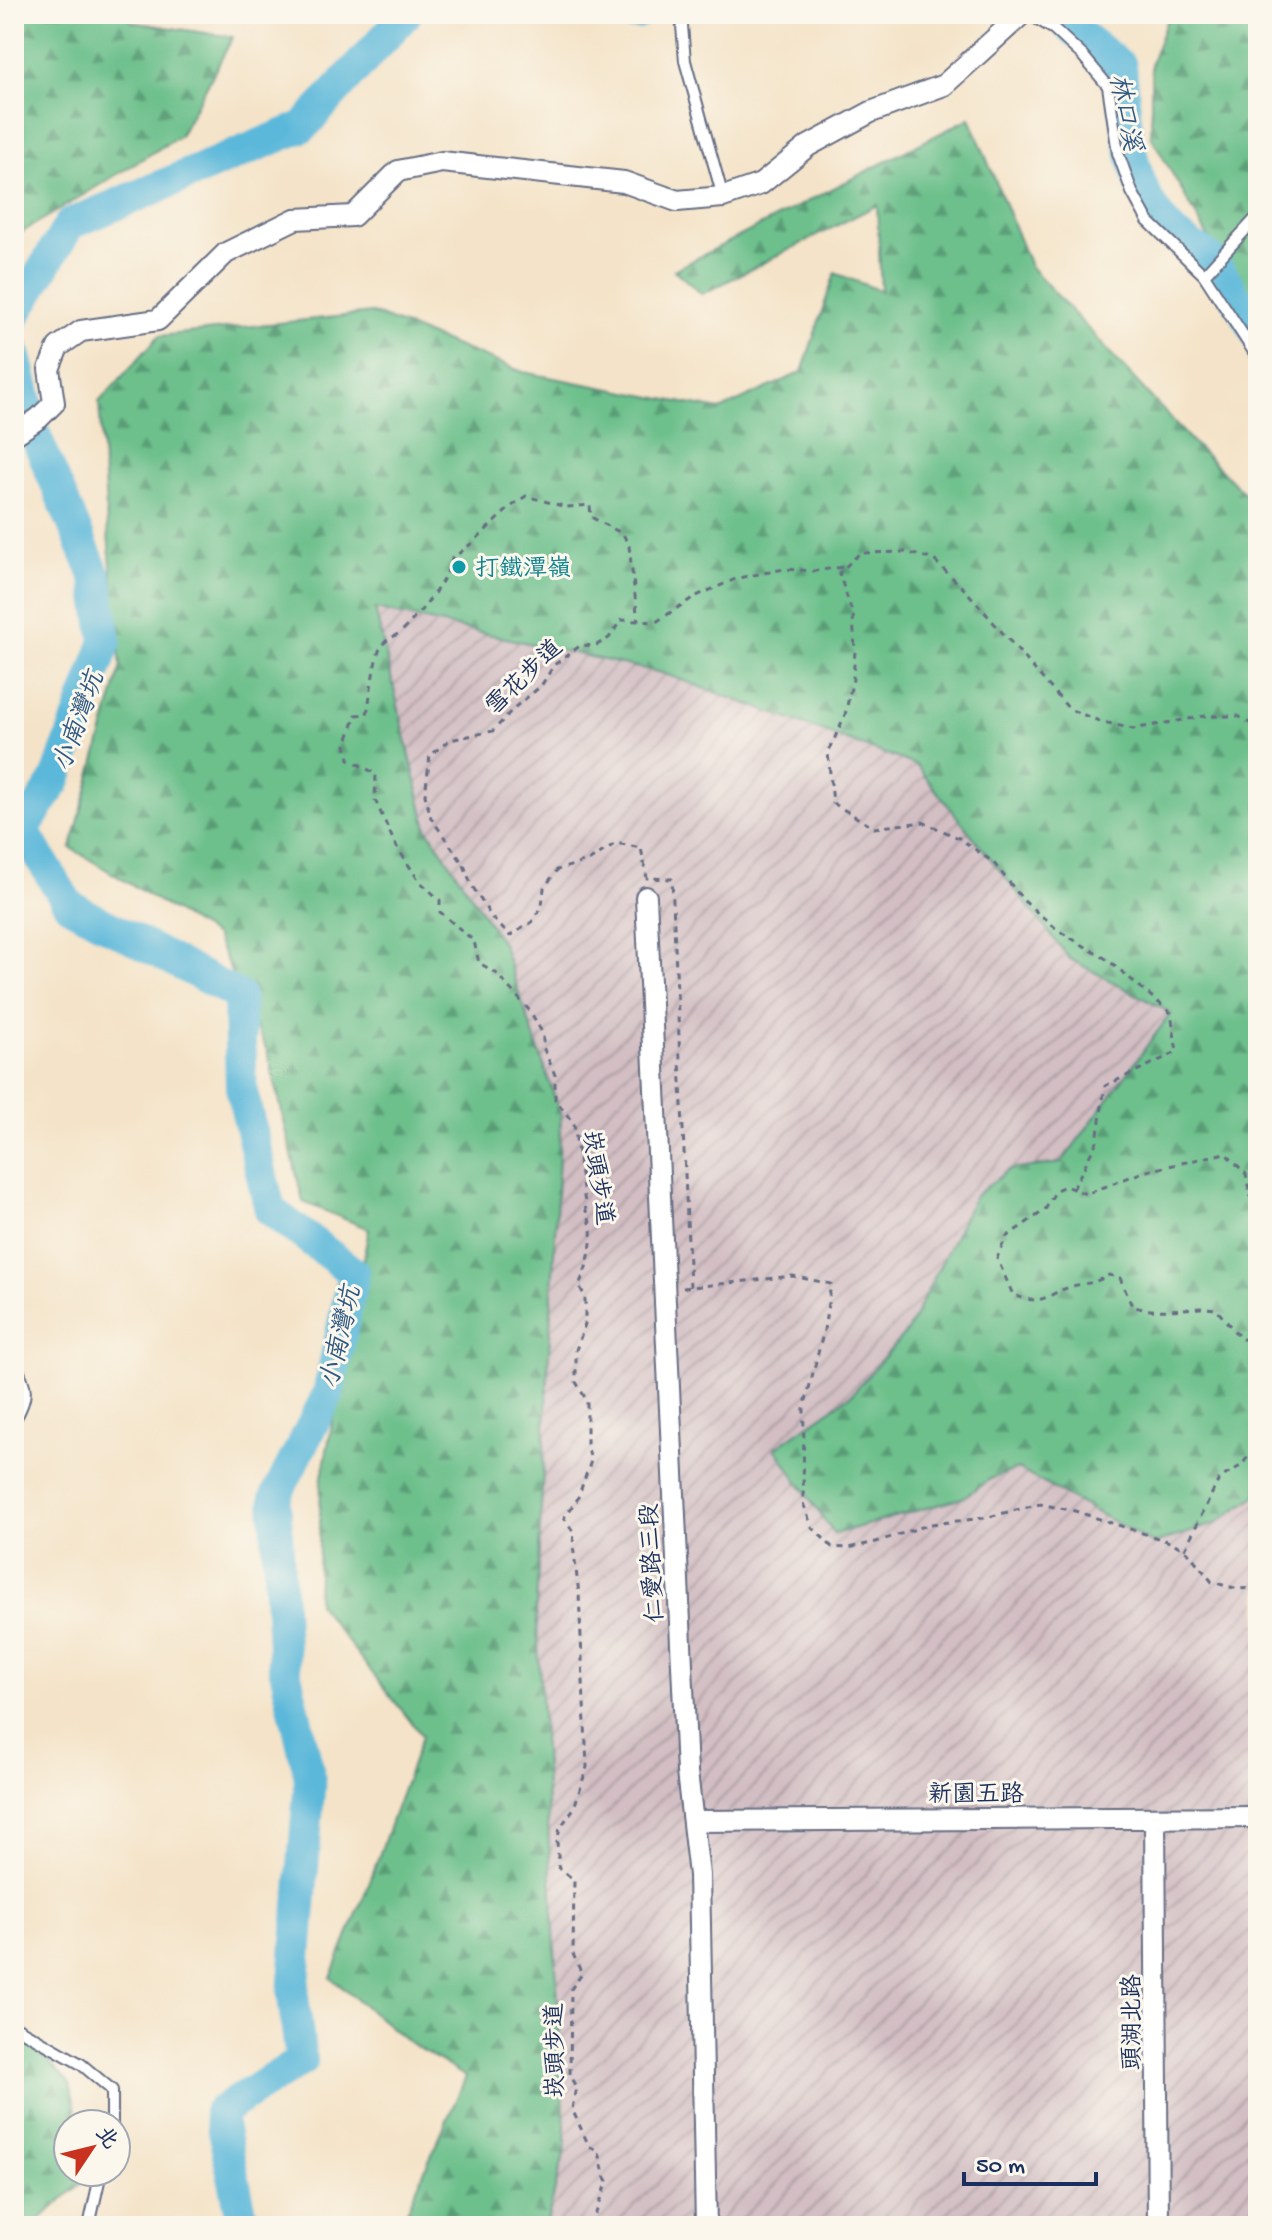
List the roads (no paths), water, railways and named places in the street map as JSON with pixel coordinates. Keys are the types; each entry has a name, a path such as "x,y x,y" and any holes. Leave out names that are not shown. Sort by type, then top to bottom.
{"street":[{"path":"14,435 54,403 49,369 58,347 81,331 158,320 226,253 295,219 353,216 398,171 442,162 624,182 677,201 723,197 761,184 808,146 871,112 944,85 1022,14"},
{"name":"仁愛路三段","path":"647,888 687,1772 699,1875 706,2226"},
{"name":"新園五路","path":"694,1821 1258,1817"},
{"name":"頭湖北路","path":"1155,1818 1158,2226"}],"lane":[{"path":"681,14 685,61 723,197"},
{"path":"1029,14 1054,29 1083,56 1108,86 1118,153 1132,192 1148,221 1204,275 1258,358"},
{"path":"1204,275 1258,216"},
{"path":"14,1363 26,1383 23,1406 14,1421"},
{"path":"14,2026 81,2064 112,2090 112,2108"},
{"path":"89,2226 97,2188"}],"waterway":[{"name":"小南灣坑","path":"14,317 70,224 304,126 406,14"},
{"name":"小南灣坑","path":"629,14 637,14"},
{"name":"林口溪","path":"1065,14 1069,26 1121,66 1132,155 1138,176 1158,216 1173,233 1213,262 1258,336"},
{"name":"小南灣坑","path":"14,349 28,406"},
{"name":"小南灣坑","path":"34,432 96,578 106,641 55,782 23,830 69,905 239,996 241,1087 270,1210 354,1273 328,1394 275,1498 284,1666 310,1778 293,1995 301,2061 219,2112 244,2226"}],"place":[{"name":"打鐵潭嶺","path":"459,567"}]}
